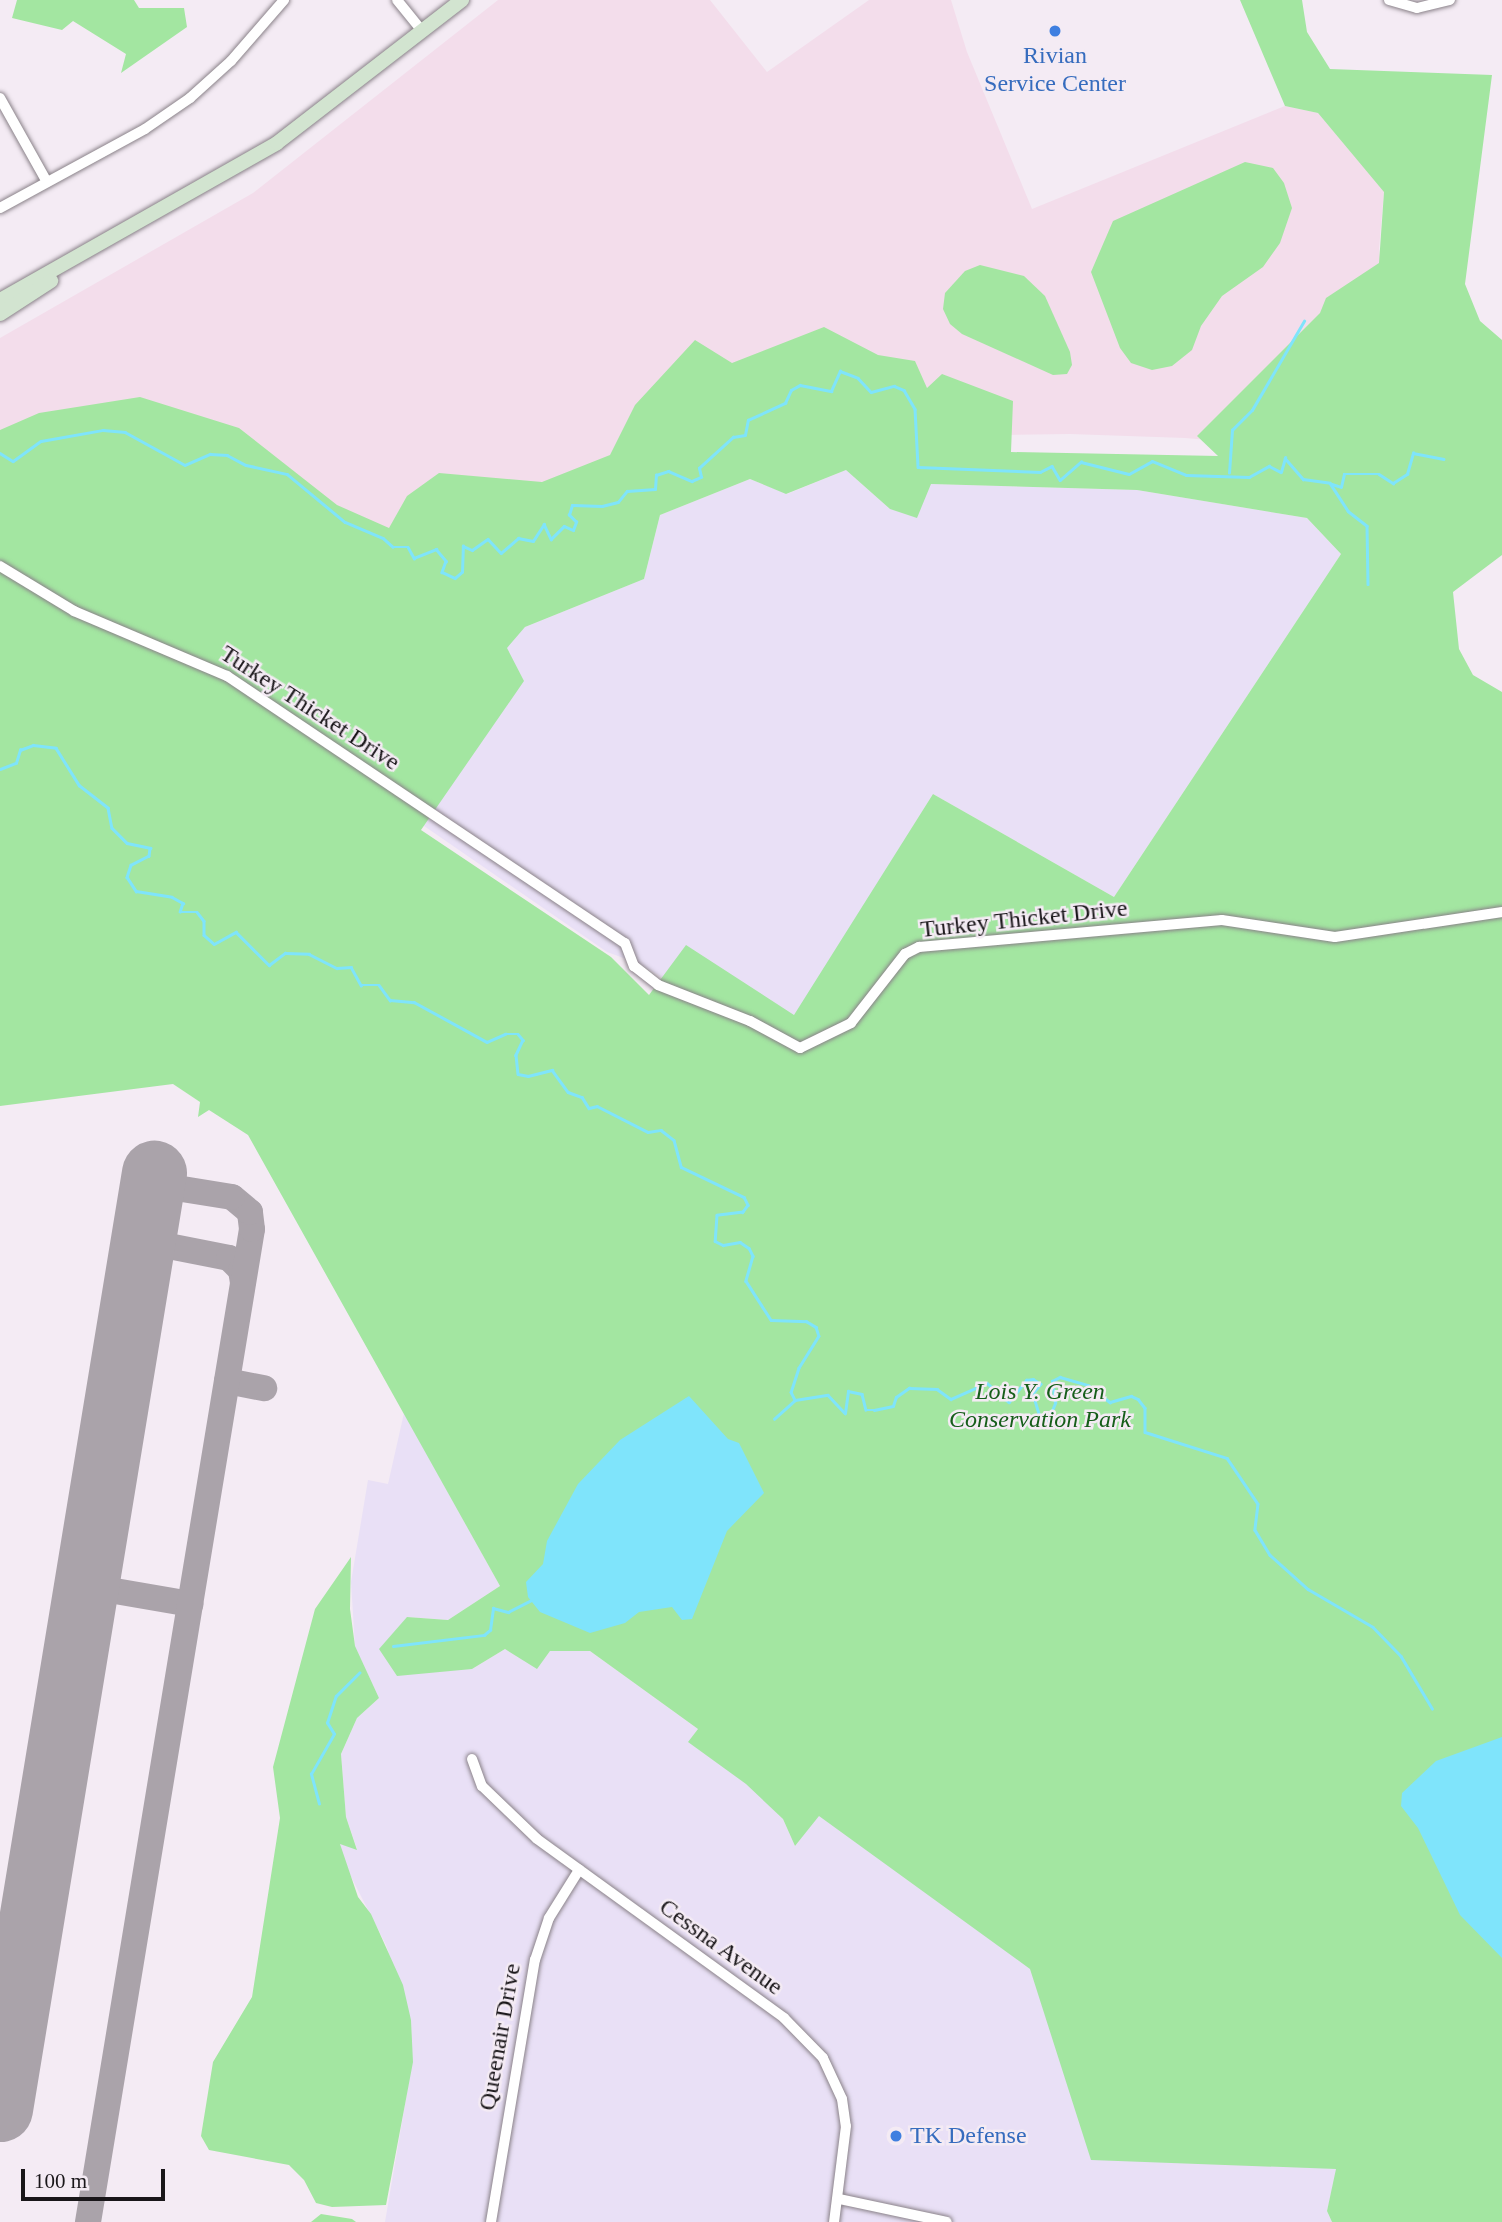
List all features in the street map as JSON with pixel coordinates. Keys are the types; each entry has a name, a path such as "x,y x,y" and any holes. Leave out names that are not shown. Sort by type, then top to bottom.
{"main road":[{"path":"0,300 277,143 462,0"},
{"path":"0,314 130,227"}],"street":[{"path":"0,208 145,129 190,98 231,61 284,0"},
{"path":"397,0 422,31"},
{"path":"1389,0 1417,8 1450,0"},
{"path":"0,98 47,182"},
{"name":"Turkey Thicket Drive","path":"0,566 74,611 227,676 625,943 634,965 658,985 751,1021 800,1048 851,1023 905,954 919,947 1222,920 1335,937 1502,912"},
{"name":"Cessna Avenue","path":"472,1759 482,1786 502,1808 579,1870 784,2018 823,2058 842,2099 846,2126 839,2199 834,2222"},
{"name":"Queenair Drive","path":"491,2222 535,1960 549,1918 579,1870"},
{"path":"839,2199 947,2222"}],"shaded area":[{"path":"498,0 710,0 767,72 869,0 951,0 967,52 1032,209 1285,106 1318,113 1384,191 1379,249 1403,457 1185,438 1070,434 694,440 256,668 0,525 0,338 253,193"},
{"path":"846,470 890,509 931,484 1137,490 1307,518 1341,554 1114,897 933,794 785,1034 691,995 640,964 607,952 369,788 525,627 644,579 660,515 750,479 787,494"},
{"path":"404,1413 500,1586 448,1620 407,1617 472,1669 505,1649 537,1668 550,1651 590,1651 698,1729 689,1742 747,1784 783,1819 795,1846 819,1815 1030,1968 1279,2164 1337,2169 1327,2211 1332,2222 385,2222 412,2063 411,2020 386,1945 344,1863 340,1843 357,1849 346,1817 341,1754 357,1718 379,1698 355,1647 351,1582 368,1480 388,1484"}],"green space":[{"path":"17,0 134,0 139,8 184,8 187,27 121,73 126,54 73,21 62,30 12,18"},
{"name":"Lois Y. Green Conservation Park","path":"1240,0 1302,0 1307,32 1330,69 1492,75 1465,284 1480,321 1502,340 1502,555 1453,592 1459,649 1473,675 1502,692 1502,2222 1332,2222 1327,2211 1336,2169 1091,2160 1030,1969 819,1816 795,1846 783,1819 746,1784 688,1742 698,1729 590,1651 550,1651 537,1669 505,1649 472,1669 397,1676 379,1649 407,1617 448,1620 500,1586 248,1135 209,1110 198,1117 200,1102 173,1084 0,1106 0,430 39,413 140,397 239,428 337,505 389,528 407,496 439,473 542,482 610,455 635,405 695,340 732,363 824,327 878,355 915,361 927,388 942,374 1013,401 1011,452 1218,456 1197,436 1320,313 1326,298 1379,263 1384,192 1318,113 1285,106","holes":["846,470 890,509 917,518 931,484 1137,490 1307,518 1341,554 1114,897 933,794 794,1015 686,945 649,995 611,957 421,830 524,681 507,648 525,627 644,579 660,515 750,479 786,494"]},
{"path":"1245,162 1273,168 1284,183 1292,208 1280,243 1263,267 1222,296 1201,326 1192,350 1172,366 1152,370 1131,363 1120,348 1091,272 1113,221"},
{"path":"980,265 1024,276 1045,296 1070,352 1072,365 1067,374 1053,375 962,334 950,324 943,309 945,293 965,271"},
{"path":"351,1557 350,1609 355,1646 379,1698 357,1718 341,1754 346,1817 357,1850 340,1844 358,1897 371,1914 403,1985 411,2020 413,2062 386,2205 332,2207 316,2203 304,2180 289,2165 209,2150 201,2136 213,2062 252,1997 280,1818 273,1767 315,1609"},
{"path":"321,2214 352,2219 356,2222 311,2222"}],"water":[{"path":"689,1396 728,1439 739,1443 764,1493 727,1531 692,1619 682,1620 672,1607 639,1612 625,1623 590,1633 540,1612 528,1597 526,1582 543,1564 547,1541 578,1484 620,1440"},
{"path":"1502,1737 1502,1958 1460,1915 1418,1828 1401,1806 1402,1793 1436,1761"}],"waterway":[{"path":"1229,473 1232,430 1252,410 1304,321"},
{"path":"0,453 13,461 41,441 103,430 125,432 185,465 210,454 227,455 246,465 287,474 345,522 383,538 393,547 408,547 414,558 436,549 446,561 442,572 455,578 462,572 463,546 472,550 488,539 501,553 518,538 533,541 544,524 551,539 564,526 573,530 576,522 569,515 572,505 602,506 618,502 627,491 655,489 656,475 668,471 692,481 701,477 699,468 733,437 745,435 748,420 785,403 791,390 800,385 831,391 840,371 858,378 871,392 894,386 904,390 915,409 918,467 1040,472 1052,466 1060,480 1081,462 1129,474 1152,461 1186,475 1249,477 1269,466 1281,472 1285,458 1303,479 1330,483 1348,511 1367,526 1368,584"},
{"path":"1332,484 1341,487 1344,474 1379,474 1393,483 1407,474 1413,453 1443,459"},
{"path":"0,769 16,763 20,750 33,745 56,748 79,785 108,808 112,828 127,843 150,848 149,856 131,865 127,877 136,891 172,897 183,903 180,912 197,912 204,921 204,935 214,944 236,932 269,965 285,953 309,954 337,968 351,967 361,985 379,985 390,1000 414,1002 487,1042 505,1034 518,1034 523,1040 516,1055 518,1074 528,1076 552,1070 568,1092 582,1097 589,1108 597,1106 648,1132 661,1130 674,1140 681,1167 744,1197 748,1205 743,1212 717,1215 715,1241 723,1245 740,1242 749,1248 753,1256 746,1281 771,1320 806,1321 816,1327 819,1336 799,1368 791,1392 795,1400 828,1395 845,1413 848,1391 862,1394 866,1410 874,1410 893,1406 896,1397 909,1388 937,1389 951,1399 987,1383 1009,1402 1026,1380 1033,1379 1041,1384 1033,1394 1042,1423 1047,1423 1055,1403 1052,1381 1060,1377 1088,1385 1110,1402 1131,1396 1138,1399 1145,1408 1145,1432 1227,1458 1258,1504 1255,1530 1270,1555 1308,1589 1373,1627 1401,1656 1432,1708"},
{"path":"774,1419 795,1400"},
{"path":"393,1646 484,1635 490,1630 493,1608 508,1612 530,1601"},
{"path":"319,1804 311,1774 334,1734 327,1723 336,1696 359,1673"}],"taxiway":[{"path":"88,2222 252,1229 250,1212 232,1197 152,1184"},
{"path":"143,1241 229,1258 241,1270 243,1282"},
{"path":"227,1381 264,1388"},
{"path":"86,1586 190,1604"}],"runway":[{"path":"0,2109 154,1173"}],"place":[{"name":"Rivian Service Center","path":"1055,31"},
{"name":"TK Defense","path":"896,2136"}]}
